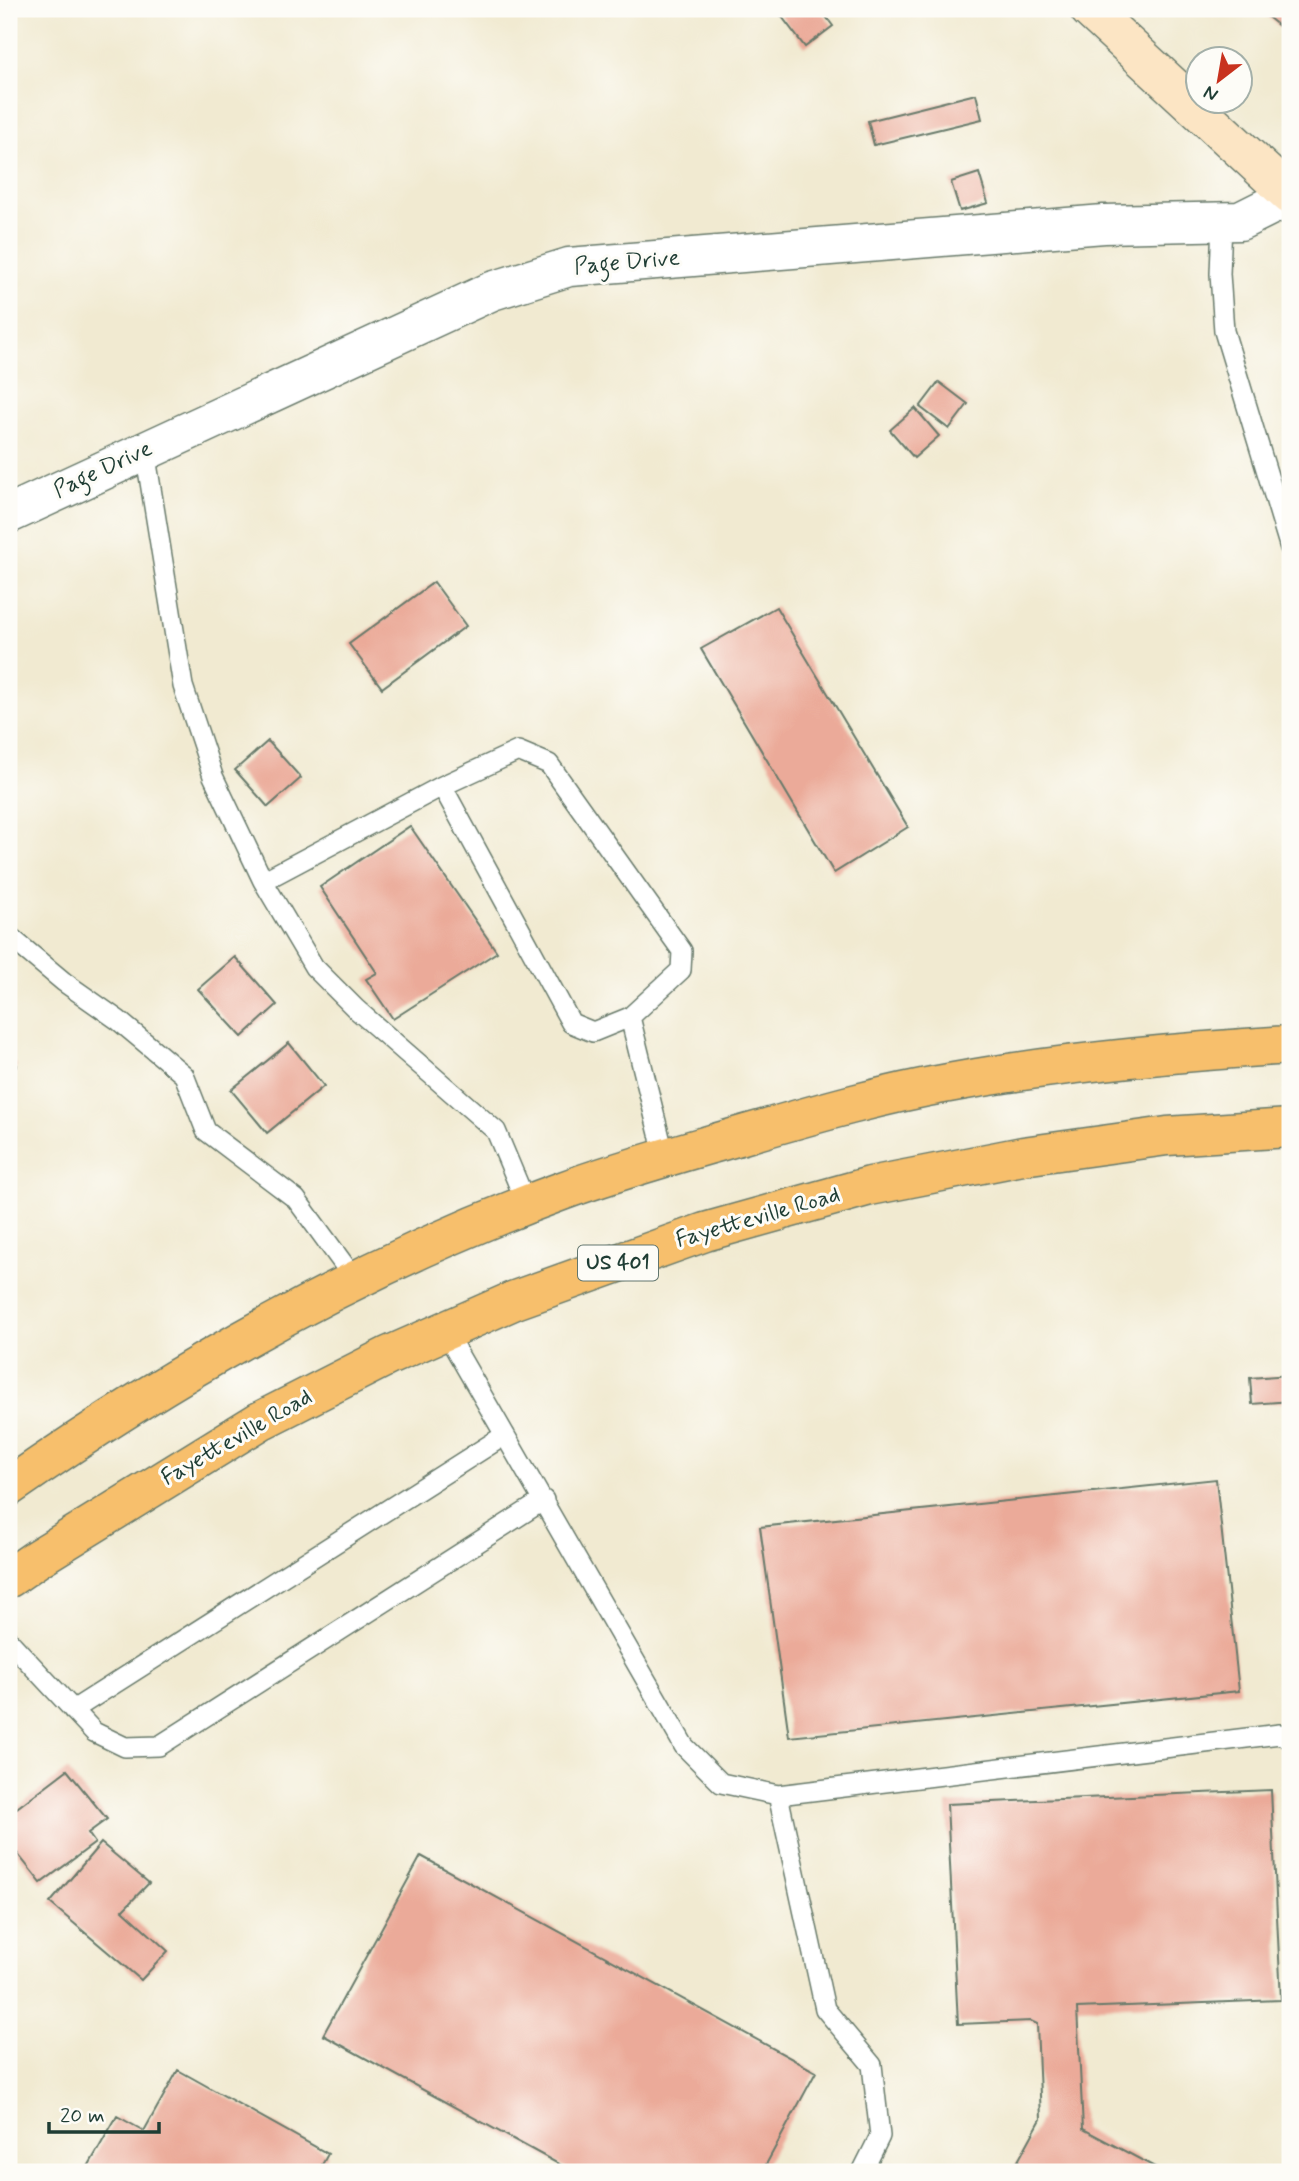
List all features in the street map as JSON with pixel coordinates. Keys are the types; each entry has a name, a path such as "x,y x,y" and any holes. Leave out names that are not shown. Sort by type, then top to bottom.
{"highway":[{"path":"9,1487 81,1437 198,1364 312,1303 440,1241 562,1191 818,1113 951,1082 1086,1062 1290,1045"},
{"name":"Fayetteville Road","path":"9,1578 260,1421 388,1356 515,1300 705,1232 870,1186 1023,1156 1167,1136 1290,1128"}],"street":[{"path":"1089,9 1290,195"},
{"name":"Page Drive","path":"9,514 492,291 569,267 1104,224 1240,221 1290,195"}],"lane":[{"path":"1222,222 1220,274 1224,331 1290,548"},
{"path":"145,451 183,686 213,776 263,881 314,967 356,1009 496,1131 527,1205"},
{"path":"263,881 442,786 518,751 549,764 682,951 681,970 630,1017 593,1032 571,1023 442,786"},
{"path":"9,936 184,1075 206,1131 296,1199 356,1281"},
{"path":"630,1017 665,1158"},
{"path":"445,1331 684,1746 721,1783 778,1795 1280,1734 1290,1739"},
{"path":"73,1710 505,1434"},
{"path":"9,1642 94,1732 125,1747 159,1746 544,1500"},
{"path":"778,1795 825,2009 872,2065 880,2136 862,2172"}],"building":[{"path":"776,9 820,9 833,26 805,47"},
{"path":"1258,9 1290,9 1290,23 1284,30"},
{"path":"976,94 982,119 874,145 868,121"},
{"path":"979,173 988,203 960,211 951,182"},
{"path":"939,382 968,404 949,429 920,407"},
{"path":"915,408 939,436 914,458 890,430"},
{"path":"434,582 466,626 382,688 349,644"},
{"path":"776,607 908,827 834,873 701,649"},
{"path":"268,741 301,778 268,807 235,770"},
{"path":"410,826 497,952 393,1019 366,979 377,973 320,887"},
{"path":"235,957 277,1005 242,1037 198,989"},
{"path":"289,1043 324,1086 267,1133 231,1090"},
{"path":"9,1060 17,1065 9,1077"},
{"path":"1290,1375 1290,1401 1252,1404 1250,1378"},
{"path":"1216,1479 1239,1691 789,1737 760,1527"},
{"path":"67,1770 107,1819 88,1833 95,1843 41,1883 9,1843 9,1814"},
{"path":"1271,1790 1281,2000 1077,2008 1083,2129 1164,2172 1012,2172 1041,2119 1037,2024 1031,2021 958,2024 947,1804"},
{"path":"101,1843 149,1883 123,1910 168,1951 141,1980 50,1903"},
{"path":"421,1856 816,2072 762,2172 573,2172 323,2035"},
{"path":"178,2070 328,2154 318,2172 85,2172 117,2116 144,2131"}]}
